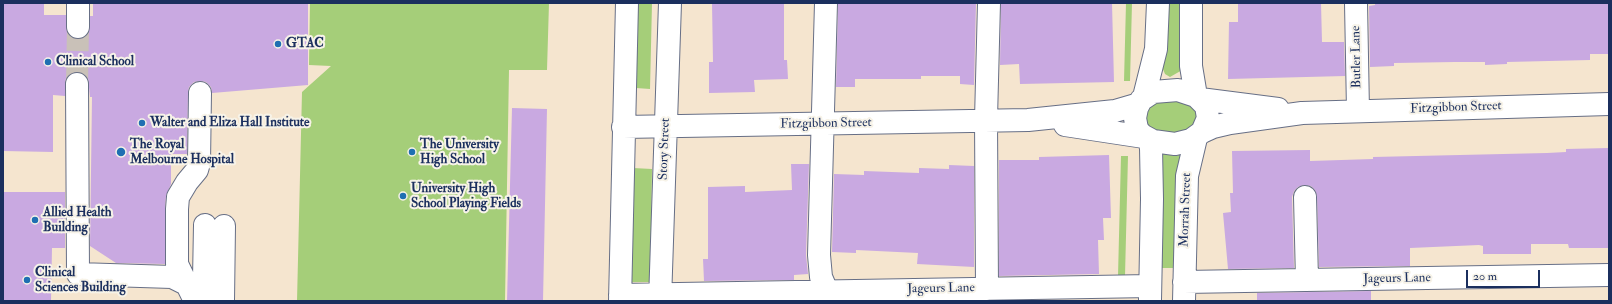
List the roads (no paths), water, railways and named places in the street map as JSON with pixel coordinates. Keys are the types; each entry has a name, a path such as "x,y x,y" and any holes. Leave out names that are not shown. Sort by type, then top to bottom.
{"street":[{"path":"78,3 78,27"},
{"path":"627,3 620,298 660,298"},
{"name":"Story Street","path":"660,298 670,3"},
{"path":"826,3 824,125 819,255 821,276 827,291"},
{"path":"987,289 986,119 988,3"},
{"path":"1158,3 1156,49 1142,100 1136,112 1135,123 1139,132 1146,138 1159,143 1174,144 1186,142 1199,135 1207,123 1208,115 1207,109 1198,97 1192,74 1190,50 1191,3"},
{"name":"Butler Lane","path":"1356,3 1358,111"},
{"path":"77,84 78,274 172,276 190,293"},
{"path":"1142,100 1153,92 1172,90 1185,92 1198,97"},
{"path":"190,293 177,264 177,209 178,197 187,182 197,170 199,163 200,92"},
{"name":"Fitzgibbon Street","path":"1198,97 1302,113"},
{"name":"Fitzgibbon Street","path":"623,127 824,125 986,119 1028,120 1116,111 1142,100"},
{"name":"Fitzgibbon Street","path":"1199,135 1230,123 1302,113 1609,104"},
{"name":"Fitzgibbon Street","path":"1028,120 1146,138"},
{"name":"Morrah Street","path":"1184,289 1187,176 1199,135"},
{"path":"1146,138 1152,184 1150,290 1184,289"},
{"path":"1305,197 1306,280"},
{"path":"202,301 204,279 215,225 222,294"},
{"name":"Jageurs Lane","path":"1184,289 1306,280 1609,275"},
{"name":"Jageurs Lane","path":"660,298 827,291 987,289 1150,290"}],"tunnel":[{"path":"77,84 78,27"}],"place":[{"name":"GTAC","path":"278,44"},
{"name":"Clinical School","path":"48,62"},
{"name":"Walter and Eliza Hall Institute","path":"142,123"},
{"name":"The Royal Melbourne Hospital","path":"121,152"},
{"name":"The University High School","path":"412,152"},
{"name":"University High School Playing Fields","path":"403,196"},
{"name":"Allied Health Building","path":"35,220"},
{"name":"Clinical Sciences Building","path":"27,280"}]}
